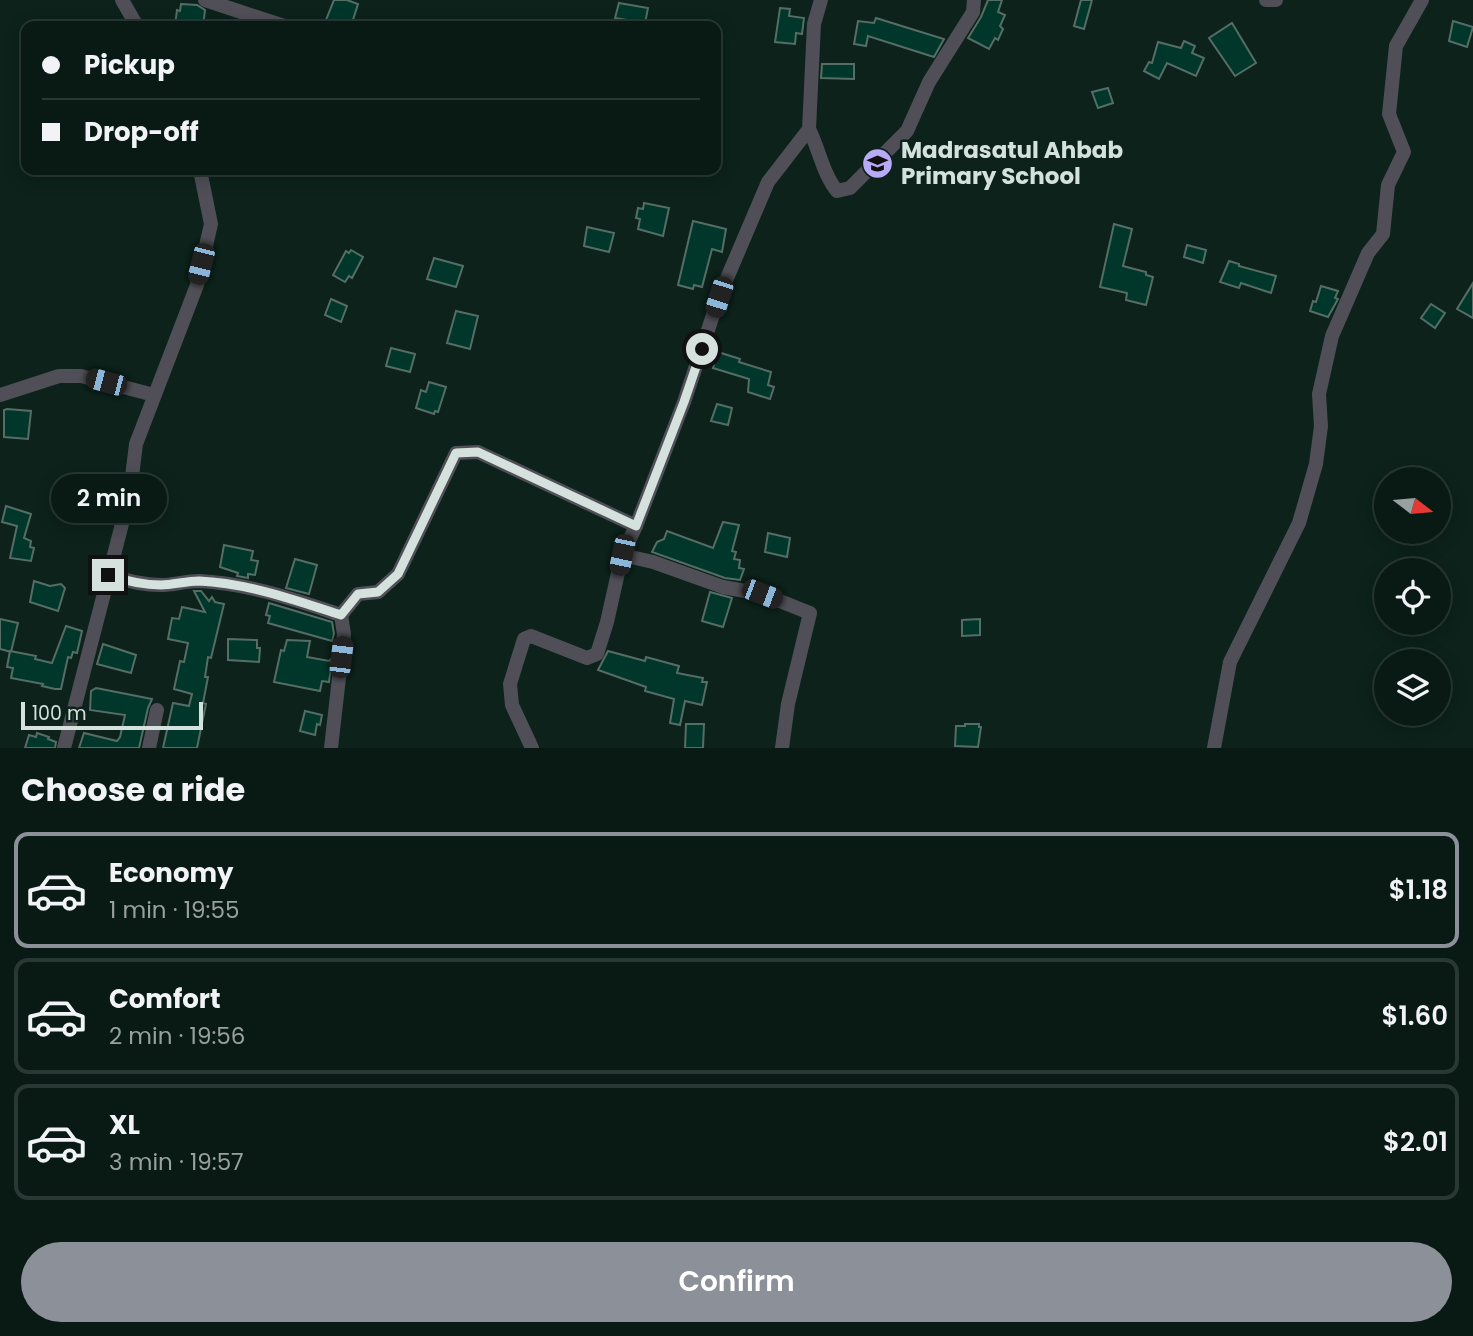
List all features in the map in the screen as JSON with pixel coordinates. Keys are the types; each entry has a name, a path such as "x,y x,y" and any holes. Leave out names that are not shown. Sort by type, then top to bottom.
{"street":[{"path":"122,0 135,21"},
{"path":"205,0 269,21"},
{"path":"821,0 814,24 809,129 820,151 828,181 837,191 850,188 907,131 929,82 973,12 974,0"},
{"path":"1266,0 1276,0"},
{"path":"1214,748 1230,662 1299,523 1317,464 1321,426 1319,394 1332,336 1367,253 1383,234 1388,185 1404,152 1389,114 1396,46 1422,0"},
{"path":"532,748 512,705 509,684 524,639 531,636 587,658 597,654 622,555 684,402 719,297 768,183 809,129"},
{"path":"64,748 130,493 136,444 197,285 211,224 201,175"},
{"path":"0,395 59,376 81,376 154,395"},
{"path":"331,748 344,634 341,615 358,594 378,592 398,574 456,453 478,452 636,526"},
{"path":"622,555 653,562 723,587 762,594 810,613 788,704 782,748"},
{"path":"108,575 134,583 163,585 198,581 279,594 341,615"},
{"path":"149,748 157,710"}],"building":[{"path":"334,0 347,0 358,4 353,21 326,20"},
{"path":"988,0 1002,0 998,12 1005,15 998,40 995,38 989,49 968,38"},
{"path":"1081,0 1092,0 1084,29 1074,26"},
{"path":"619,3 648,8 645,21 615,18"},
{"path":"181,4 197,5 205,10 204,21 176,21 177,10 180,11"},
{"path":"780,8 790,9 789,16 804,18 802,34 796,33 795,44 775,42"},
{"path":"876,18 944,39 934,57 868,36 866,46 854,44 858,21 874,23"},
{"path":"1453,21 1473,27 1467,47 1449,41"},
{"path":"1232,23 1256,63 1235,76 1209,38"},
{"path":"1184,41 1195,46 1192,53 1204,58 1196,76 1167,63 1159,79 1144,71 1149,62 1152,63 1158,42 1181,48"},
{"path":"822,64 854,64 854,79 821,78"},
{"path":"1108,88 1113,103 1098,108 1092,92"},
{"path":"644,203 669,208 663,236 638,229 638,208 643,209"},
{"path":"693,221 726,229 722,252 712,249 702,287 694,285 693,289 678,285"},
{"path":"1114,224 1132,229 1123,266 1146,272 1146,275 1153,277 1146,305 1126,300 1127,293 1100,287"},
{"path":"587,227 614,233 609,252 584,246"},
{"path":"1187,245 1206,250 1203,263 1184,257"},
{"path":"351,250 363,257 352,278 349,276 345,282 333,275 346,251 349,253"},
{"path":"434,258 463,266 456,287 427,279"},
{"path":"1229,261 1276,276 1271,293 1241,283 1239,288 1220,282"},
{"path":"1473,283 1473,318 1457,309"},
{"path":"1321,286 1338,291 1335,298 1338,299 1328,317 1310,311"},
{"path":"331,299 347,306 341,322 325,315"},
{"path":"1431,304 1445,313 1435,328 1421,318"},
{"path":"456,311 478,316 470,349 447,343"},
{"path":"391,348 415,354 410,372 386,366"},
{"path":"718,352 771,372 768,385 774,387 770,399 748,392 749,379 713,368"},
{"path":"429,382 446,387 438,412 435,411 434,414 416,408 421,390 426,392"},
{"path":"717,404 732,408 728,425 711,421"},
{"path":"4,410 31,411 28,439 4,437"},
{"path":"6,506 31,514 24,538 31,541 30,547 34,548 31,561 10,558 17,526 2,522"},
{"path":"723,522 739,525 732,551 736,552 734,559 740,560 739,568 744,569 740,580 725,578 652,552 657,542 664,539 667,531 713,548"},
{"path":"768,533 790,538 787,557 765,552"},
{"path":"224,545 253,551 251,560 258,561 255,575 248,574 248,578 237,576 238,573 220,567"},
{"path":"295,559 317,565 309,594 286,588"},
{"path":"34,581 50,586 61,584 65,588 58,611 30,602"},
{"path":"194,591 201,591 209,601 212,597 215,602 224,604 211,658 208,657 205,677 208,677 203,703 206,704 197,748 163,748 173,703 189,706 192,694 174,689 180,661 184,662 188,643 168,639 172,618 179,619 182,607 205,612"},
{"path":"710,592 732,598 723,627 702,621"},
{"path":"269,603 332,622 332,641 268,623 270,616 266,615"},
{"path":"0,619 18,623 11,652 0,649"},
{"path":"980,619 980,635 962,636 962,620"},
{"path":"66,626 82,631 77,653 73,652 71,658 68,657 61,689 11,678 13,668 7,667 10,651 36,656 35,659 52,663"},
{"path":"228,639 257,640 257,648 260,648 259,662 228,660"},
{"path":"287,640 310,641 307,657 329,661 332,658 329,682 322,681 320,691 274,682 281,650 284,651"},
{"path":"103,644 136,655 131,673 97,664"},
{"path":"608,651 645,661 646,657 679,666 677,673 703,678 702,682 707,682 702,705 685,701 680,725 670,723 674,699 645,691 646,687 598,670"},
{"path":"96,688 152,699 139,748 79,748 84,733 117,741 120,737 125,715 90,710 91,691"},
{"path":"305,711 322,715 315,735 300,731"},
{"path":"686,724 704,724 703,748 685,748"},
{"path":"979,724 981,727 978,747 955,746 956,726"},
{"path":"37,733 56,742 55,748 25,748 29,735 36,737"}],"place":[{"name":"Madrasatul Ahbab Primary School","path":"878,163"}],"route":[{"path":"108,575 134,583 163,585 198,581 279,594 341,615 358,594 378,592 398,574 456,453 469,451 478,452 636,526 702,349"}]}
